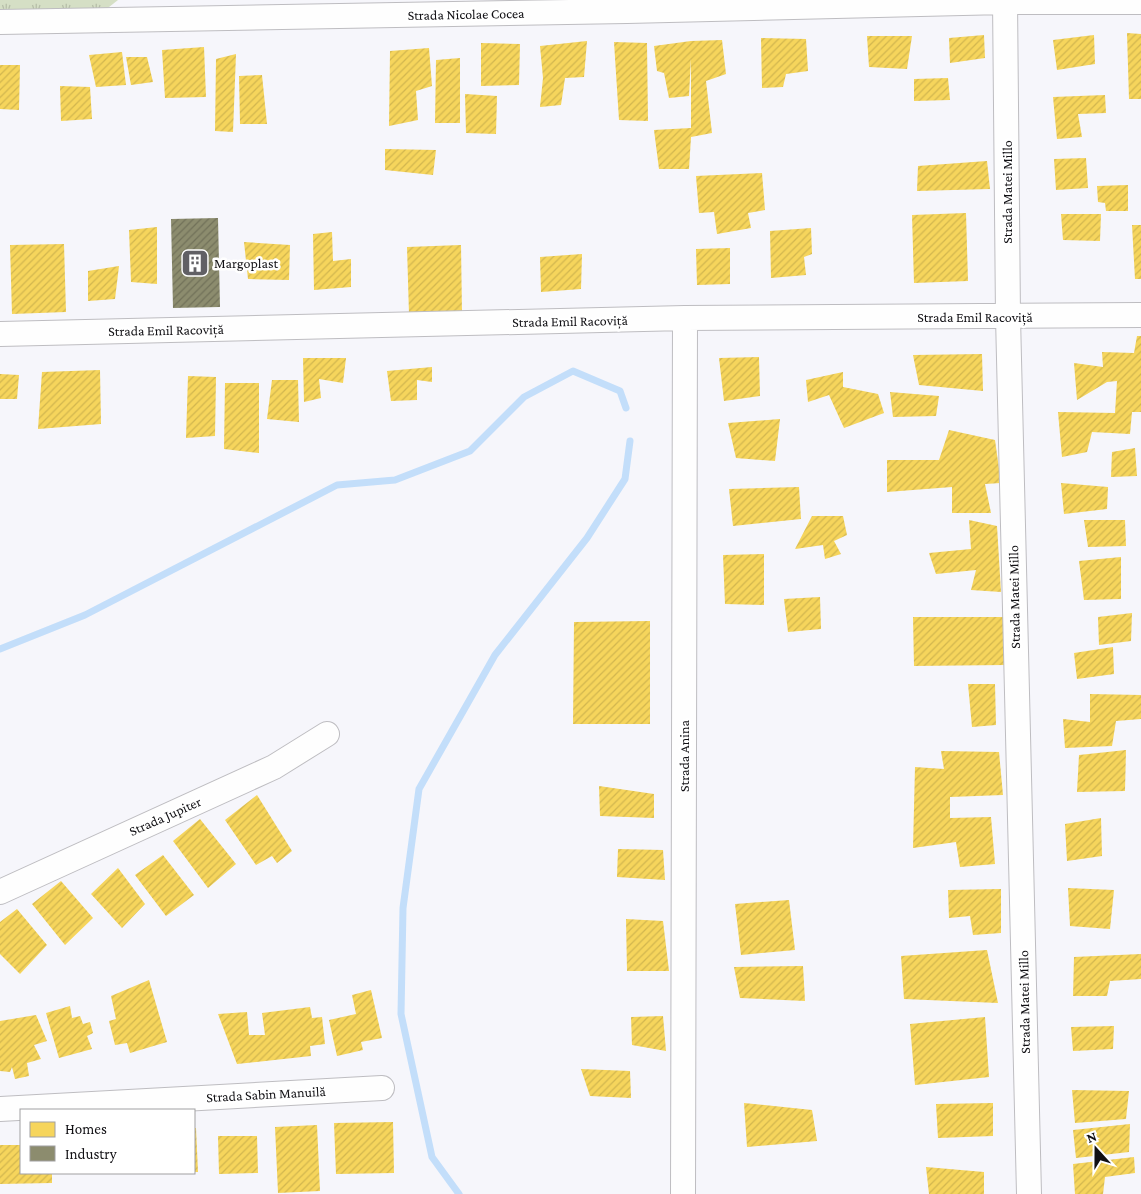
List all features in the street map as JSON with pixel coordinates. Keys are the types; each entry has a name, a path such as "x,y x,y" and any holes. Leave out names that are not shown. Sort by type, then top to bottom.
{"street":[{"name":"Strada Nicolae Cocea","path":"0,22 627,5 1005,1 1141,2"},
{"name":"Strada Matei Millo","path":"1005,1 1008,317 1029,1194"},
{"name":"Strada Emil Racoviță","path":"0,334 685,318 1141,315"},
{"name":"Strada Anina","path":"684,1194 685,318"},
{"name":"Strada Jupiter","path":"0,892 274,767 327,734"},
{"name":"Strada Sabin Manuilă","path":"0,1109 382,1088"}],"green space":[{"path":"0,0 118,0 104,11 0,12"}],"building: Homes":[{"path":"1127,33 1141,34 1141,99 1129,99"},
{"path":"984,35 985,58 950,63 949,38"},
{"path":"1094,35 1095,64 1057,70 1053,40"},
{"path":"867,36 912,36 907,69 869,67"},
{"path":"761,38 806,39 808,71 786,74 783,87 762,88"},
{"path":"722,40 726,74 706,81 712,133 691,137 689,169 659,169 654,130 691,128 691,58 689,96 669,98 664,73 657,71 654,46 691,41"},
{"path":"587,41 584,77 565,78 561,105 540,107 543,78 540,46"},
{"path":"614,42 647,43 648,121 619,120"},
{"path":"481,43 520,44 519,85 481,86"},
{"path":"204,47 206,97 165,98 162,50"},
{"path":"429,48 432,86 416,91 418,120 389,126 390,51"},
{"path":"122,52 126,85 96,87 89,55"},
{"path":"236,54 233,132 215,131 216,59"},
{"path":"126,57 147,57 153,82 131,85"},
{"path":"460,58 460,123 435,123 436,60"},
{"path":"0,65 20,65 19,110 0,109"},
{"path":"262,75 267,124 240,124 239,76"},
{"path":"948,78 950,100 914,101 914,79"},
{"path":"60,86 90,87 92,119 61,121"},
{"path":"465,94 497,96 496,134 466,133"},
{"path":"1105,95 1106,113 1078,114 1082,137 1057,139 1053,97"},
{"path":"385,149 436,150 433,175 385,170"},
{"path":"1086,158 1088,188 1056,190 1054,159"},
{"path":"987,161 990,189 917,191 918,166"},
{"path":"762,173 765,210 748,213 751,228 717,234 714,212 699,213 696,176"},
{"path":"1128,185 1128,211 1106,211 1105,203 1098,202 1097,186"},
{"path":"966,213 968,281 914,283 912,215"},
{"path":"1061,214 1101,214 1100,241 1063,240"},
{"path":"1132,225 1141,225 1141,279 1135,279"},
{"path":"157,227 157,284 131,282 129,230"},
{"path":"811,228 812,254 804,257 806,275 771,278 770,231"},
{"path":"332,232 333,261 351,259 351,287 314,290 313,234"},
{"path":"244,242 290,245 289,280 248,279"},
{"path":"64,244 66,312 12,314 10,245"},
{"path":"461,245 462,313 409,314 407,247"},
{"path":"730,248 730,284 697,285 696,249"},
{"path":"582,254 581,289 541,292 540,257"},
{"path":"119,266 115,299 88,301 88,271"},
{"path":"1137,336 1141,336 1141,412 1132,412 1130,434 1092,432 1087,452 1062,457 1058,412 1115,413 1117,381 1107,382 1077,400 1074,363 1103,367 1102,352 1134,353"},
{"path":"982,354 983,391 919,385 913,355"},
{"path":"759,357 760,396 724,401 719,358"},
{"path":"303,358 346,358 343,383 319,379 321,398 304,402"},
{"path":"432,367 432,382 417,380 417,400 391,401 387,371"},
{"path":"100,370 101,424 38,429 42,372"},
{"path":"843,372 843,387 878,394 884,413 844,428 829,395 808,402 806,380"},
{"path":"0,374 19,375 17,399 0,399"},
{"path":"188,376 216,377 215,436 186,438"},
{"path":"272,380 298,380 299,422 267,419"},
{"path":"225,383 259,383 259,453 224,449"},
{"path":"890,392 939,396 936,416 893,417"},
{"path":"780,419 775,461 736,458 728,423"},
{"path":"949,430 995,440 1001,483 985,484 991,513 952,513 952,487 887,492 887,460 939,460"},
{"path":"1135,448 1137,476 1111,477 1112,452"},
{"path":"1061,483 1108,487 1107,509 1064,514"},
{"path":"799,487 801,519 733,526 729,489"},
{"path":"812,516 843,516 847,535 834,541 841,554 825,559 823,545 795,549"},
{"path":"969,520 997,526 1001,592 971,590 976,570 936,574 929,553 971,549"},
{"path":"1084,520 1125,520 1126,546 1088,547"},
{"path":"764,554 764,605 725,604 723,555"},
{"path":"1121,557 1121,599 1084,600 1079,561"},
{"path":"820,597 821,629 788,632 784,599"},
{"path":"1132,613 1131,641 1099,645 1098,617"},
{"path":"913,617 1003,617 1005,665 914,666"},
{"path":"650,621 650,724 573,724 574,622"},
{"path":"1113,647 1114,674 1077,679 1074,653"},
{"path":"968,684 995,684 996,725 972,727"},
{"path":"1090,694 1141,695 1141,719 1116,721 1112,746 1065,748 1063,719 1090,722"},
{"path":"1126,750 1125,791 1077,792 1079,755"},
{"path":"941,751 999,752 1003,795 950,797 950,818 991,817 995,864 960,867 956,842 913,848 915,767 944,769"},
{"path":"599,786 654,794 654,818 600,816"},
{"path":"257,795 292,851 277,863 272,856 256,865 225,820"},
{"path":"1101,818 1102,856 1067,861 1065,824"},
{"path":"200,819 236,864 208,888 173,841"},
{"path":"618,849 663,850 665,880 617,877"},
{"path":"163,855 194,895 166,916 135,875"},
{"path":"118,868 145,904 122,928 91,894"},
{"path":"61,881 93,918 65,945 32,904"},
{"path":"1068,888 1114,890 1110,929 1070,926"},
{"path":"1001,889 1001,933 973,935 970,916 949,918 948,890"},
{"path":"789,900 795,950 741,955 735,904"},
{"path":"17,909 47,945 20,974 0,954 0,922"},
{"path":"626,919 663,921 669,971 627,971"},
{"path":"987,950 998,1003 904,999 901,956"},
{"path":"1141,954 1141,979 1110,981 1107,996 1073,996 1074,957"},
{"path":"803,966 805,1001 740,998 734,967"},
{"path":"149,980 167,1042 130,1053 127,1043 115,1045 109,1021 116,1019 111,996"},
{"path":"371,990 382,1038 361,1042 363,1050 337,1056 329,1020 356,1014 352,995"},
{"path":"70,1006 72,1018 80,1016 83,1024 90,1022 93,1033 87,1036 92,1049 59,1058 46,1013"},
{"path":"310,1007 312,1018 322,1017 325,1044 310,1046 311,1056 237,1064 218,1014 247,1012 249,1035 265,1035 262,1013"},
{"path":"36,1015 47,1041 34,1045 41,1059 27,1063 29,1076 15,1079 12,1067 10,1072 0,1071 0,1021"},
{"path":"663,1016 666,1051 632,1045 631,1017"},
{"path":"985,1017 989,1077 915,1085 910,1024"},
{"path":"1114,1026 1113,1049 1073,1051 1071,1027"},
{"path":"581,1069 630,1071 631,1098 590,1096"},
{"path":"1072,1090 1129,1091 1126,1119 1075,1123"},
{"path":"744,1103 812,1110 817,1141 747,1147"},
{"path":"993,1103 993,1136 938,1138 936,1104"},
{"path":"393,1122 394,1173 336,1174 334,1123"},
{"path":"1130,1124 1129,1152 1076,1158 1073,1130"},
{"path":"317,1125 320,1191 278,1193 275,1127"},
{"path":"195,1128 196,1128 198,1172 195,1172"},
{"path":"218,1136 257,1136 258,1173 219,1174"},
{"path":"0,1145 20,1145 20,1174 52,1174 52,1183 0,1184"},
{"path":"1134,1157 1135,1173 1105,1177 1103,1194 1075,1194 1073,1164"},
{"path":"926,1167 984,1172 984,1194 929,1194"}],"building: Industry":[{"name":"Margoplast","path":"218,218 220,307 173,308 171,219"}],"waterway":[{"path":"0,649 85,615 337,485 395,480 470,451 524,397 573,371 620,391 626,408"},
{"path":"459,1194 432,1157 401,1014 403,908 419,789 495,655 587,538 625,479 630,441"}],"place":[{"name":"Margoplast","path":"195,263"}]}
